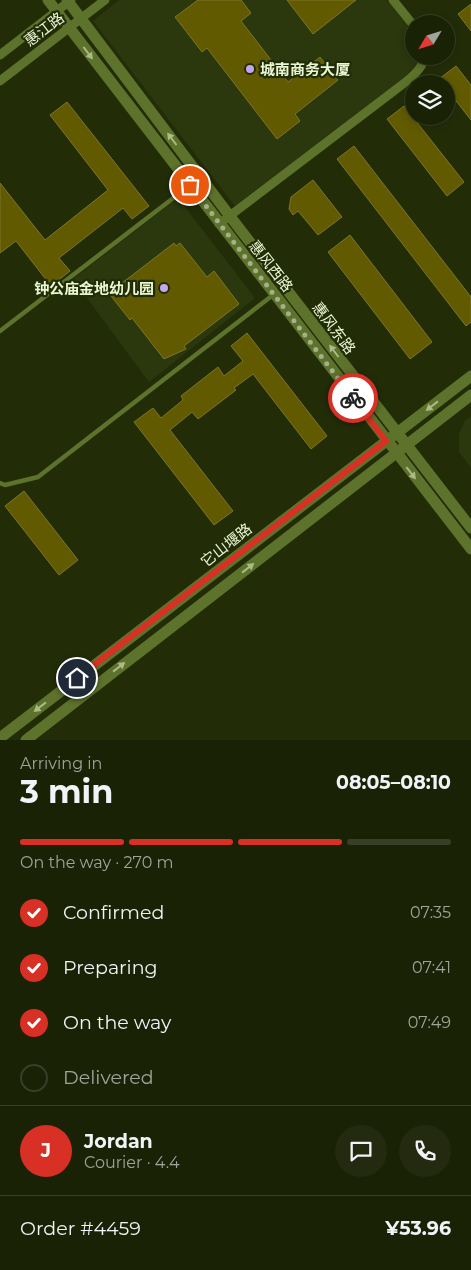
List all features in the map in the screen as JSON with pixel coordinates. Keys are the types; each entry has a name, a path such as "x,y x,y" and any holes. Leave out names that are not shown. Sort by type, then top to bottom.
{"street":[{"name":"惠风西路","path":"48,0 471,549"},
{"name":"惠江路","path":"0,81 105,0"},
{"path":"394,0 406,15"},
{"name":"惠江路","path":"0,55 69,1"},
{"name":"惠风东路","path":"69,1 229,216 471,528"},
{"path":"219,224 407,81 422,65"},
{"name":"它山堰路","path":"0,738 471,376"},
{"name":"它山堰路","path":"26,740 471,395"}],"lane":[{"path":"0,332 200,177"},
{"path":"0,483 5,485 38,477 284,286"}],"shaded area":[{"path":"119,0 387,0 405,23 405,65 416,65 404,78 235,206 93,21"},
{"name":"钟公庙金地幼儿园","path":"178,198 255,298 149,382 73,279"},
{"path":"471,416 471,468 459,452 459,434 465,420"}],"building":[{"name":"城南商务大厦","path":"198,0 241,0 251,13 241,21 288,82 320,57 338,80 295,114 300,121 277,139 207,48 202,52 175,17"},
{"name":"城南商务大厦","path":"287,0 356,0 313,34"},
{"path":"471,4 471,31 458,14"},
{"path":"456,66 471,85 471,120 455,100 455,75 444,75"},
{"path":"67,102 149,206 132,219 123,208 59,258 70,271 51,286 16,241 0,253 0,183 45,240 108,190 50,115"},
{"path":"404,106 405,125 419,125 464,182 447,196 387,119"},
{"path":"354,146 471,297 471,322 466,326 337,159"},
{"path":"313,180 342,217 318,235 298,211 293,215 289,209 291,197"},
{"path":"350,235 432,342 410,359 328,252"},
{"path":"174,243 176,246 180,243 207,277 214,271 239,304 184,346 186,349 164,359 132,318 130,320 111,296 116,293 113,290"},
{"path":"247,333 327,436 311,449 253,374 234,388 236,390 198,419 192,412 170,430 233,511 214,525 134,422 153,408 161,418 183,400 181,396 218,367 224,376 243,361 231,346"},
{"path":"24,491 78,560 59,575 5,506"}],"way so far":[{"path":"190,185 353,398"}],"place":[{"name":"城南商务大厦","path":"250,69"},
{"name":"钟公庙金地幼儿园","path":"164,288"}],"route":[{"path":"77,678 386,441 353,398"}]}
